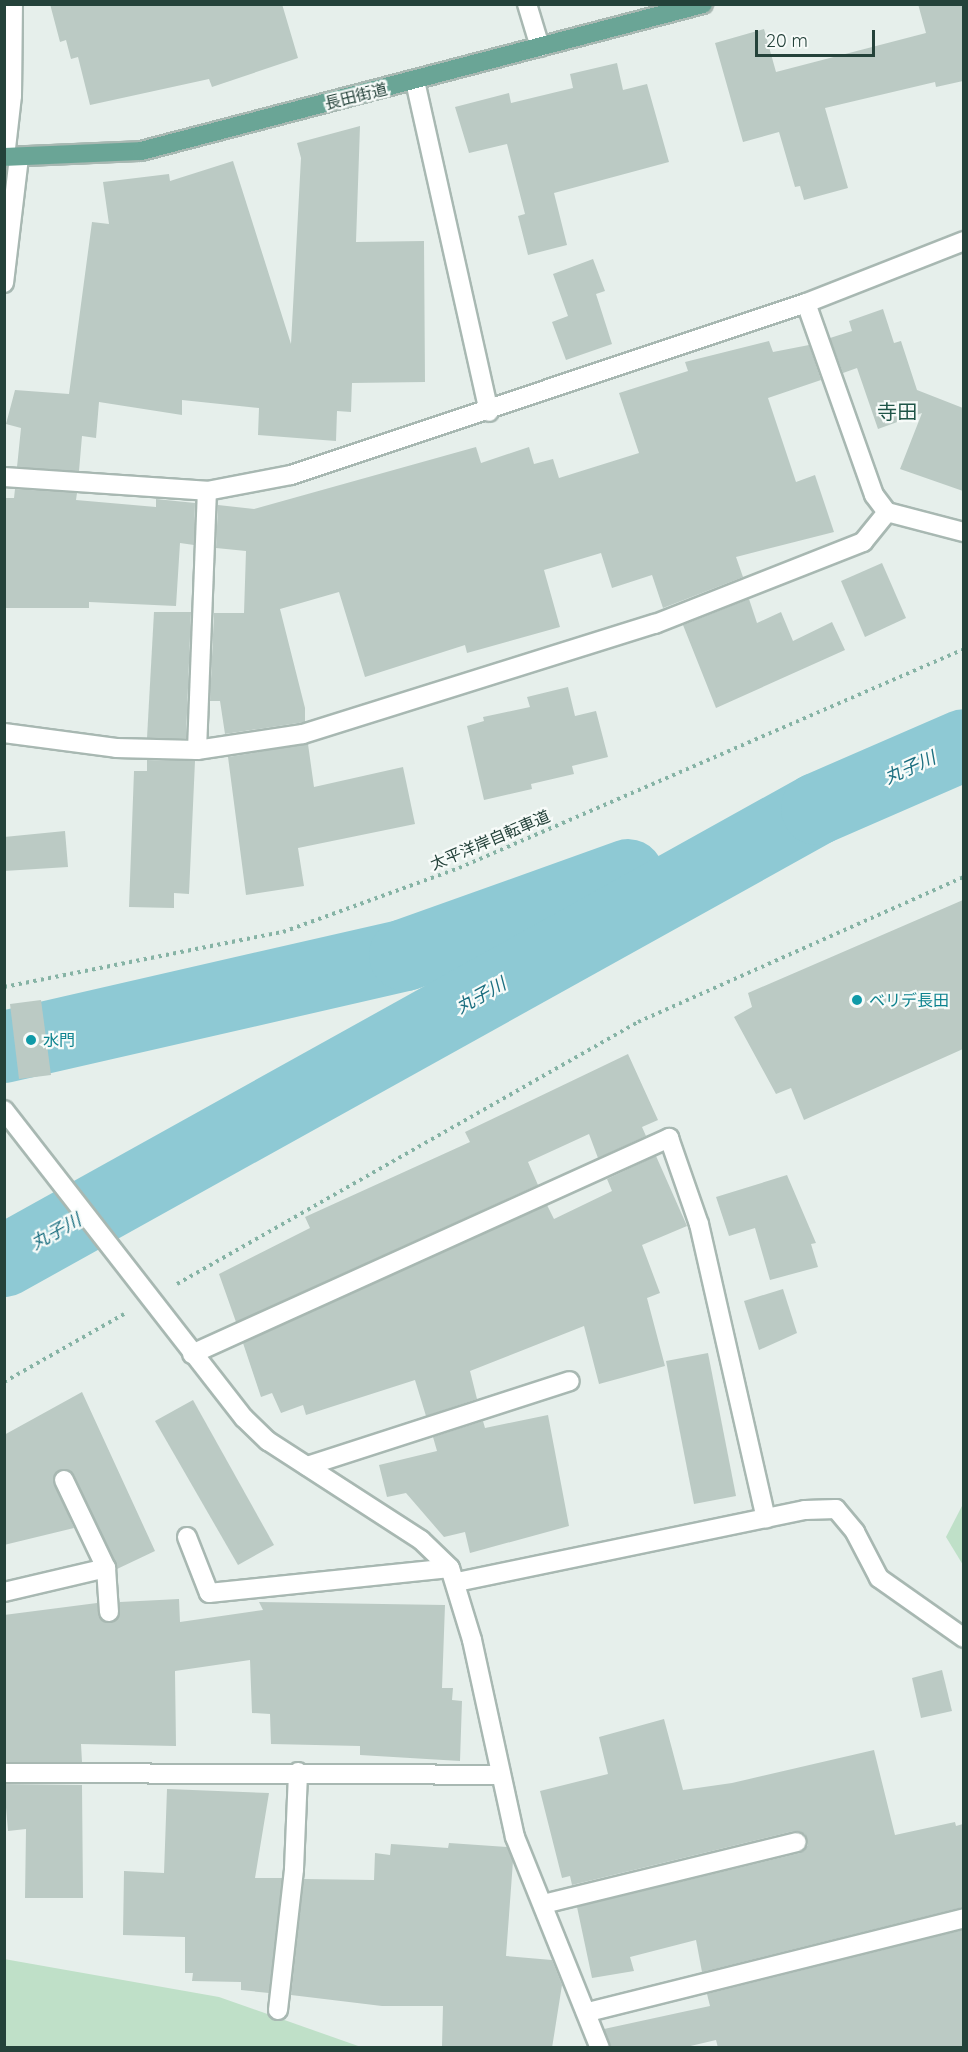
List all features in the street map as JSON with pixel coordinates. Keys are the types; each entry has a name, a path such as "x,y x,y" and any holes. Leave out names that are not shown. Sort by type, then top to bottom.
{"main road":[{"name":"長田街道","path":"9,157 141,151 416,81 703,4"}],"street":[{"path":"4,283 12,96 13,4"},
{"path":"527,4 540,47"},
{"path":"416,81 489,412"},
{"path":"4,477 207,491 291,476 489,412 806,303 963,241"},
{"path":"806,303 874,495 887,512 963,532"},
{"path":"197,750 207,491"},
{"path":"4,732 116,748 197,750 303,734 655,624 863,542 887,512"},
{"path":"4,1110 192,1354 268,1441 421,1540 453,1575 515,1837 588,2012 600,2048"},
{"path":"192,1354 669,1138 699,1224 766,1518"},
{"path":"307,1466 570,1382"},
{"path":"64,1480 106,1568 109,1612"},
{"path":"187,1537 209,1593 453,1575 766,1518 836,1509 855,1532 879,1578 963,1638"},
{"path":"4,1592 106,1568"},
{"path":"4,1773 298,1772 501,1775"},
{"path":"278,2010 294,1869 298,1772"},
{"path":"543,1904 797,1842"},
{"path":"588,2012 963,1918"}],"path":[{"name":"太平洋岸自転車道","path":"4,987 283,932 459,868 963,649"},
{"path":"4,1382 147,1295 638,1022 963,877"}],"green space":[{"path":"963,1504 963,1565 946,1537"},
{"path":"4,1959 219,1997 361,2047 5,2047"}],"building":[{"path":"50,4 282,4 298,58 212,87 209,79 90,105 78,57 71,59 66,40 60,42"},
{"path":"918,4 963,4 963,81 936,87 935,82 825,108 848,188 804,200 800,186 795,187 779,132 743,142 715,43 764,29 776,72 926,33"},
{"path":"617,63 623,90 647,84 669,162 554,193 567,245 528,255 518,216 525,214 507,144 469,153 455,107 509,93 511,103 573,88 570,74"},
{"path":"360,126 356,242 424,241 425,382 352,383 351,412 337,411 336,441 258,435 259,408 182,400 182,415 99,402 96,438 82,436 79,471 17,467 21,428 6,424 15,390 69,394 92,222 109,224 103,182 169,174 170,181 233,161 291,344 301,158 297,143"},
{"path":"593,259 605,291 596,294 612,344 566,360 552,322 568,316 553,274"},
{"path":"883,309 894,343 901,341 917,390 963,408 963,491 900,469 922,413 878,429 857,368 843,373 830,338 852,331 849,321"},
{"path":"769,341 773,352 809,345 821,380 768,398 796,482 815,475 834,532 736,557 743,577 663,608 652,575 612,588 601,553 544,570 560,627 467,653 465,645 365,677 339,592 280,609 305,708 305,722 225,734 220,701 210,701 214,613 244,613 246,551 216,548 218,505 254,509 476,447 481,463 529,447 534,464 553,459 559,478 639,453 619,393 688,371 685,362"},
{"path":"15,489 77,493 76,500 156,507 156,499 195,503 194,545 180,543 176,606 89,602 89,608 4,608 4,498 14,498"},
{"path":"882,563 906,618 865,637 841,581"},
{"path":"749,599 757,623 781,612 793,641 832,622 845,650 716,708 683,625"},
{"path":"154,612 191,612 186,738 147,738"},
{"path":"568,687 575,716 596,711 608,757 572,766 574,774 531,784 532,789 484,800 467,726 484,721 483,717 530,707 527,697"},
{"path":"308,744 314,787 403,767 415,824 298,848 304,886 246,895 228,757"},
{"path":"147,760 195,761 189,894 174,893 174,908 129,907 134,771 147,771"},
{"path":"65,831 68,867 4,871 4,837"},
{"name":"ベリデ長田","path":"963,900 963,1049 804,1120 791,1088 776,1094 734,1017 752,1007 748,993"},
{"name":"水門","path":"41,1000 51,1075 19,1079 10,1004"},
{"path":"628,1054 658,1120 642,1127 646,1136 598,1158 589,1134 528,1162 538,1185 236,1322 219,1274 310,1228 305,1217 470,1142 465,1132"},
{"path":"656,1156 687,1226 642,1245 660,1293 647,1298 665,1366 599,1384 584,1326 470,1371 477,1399 426,1416 415,1380 306,1415 303,1405 281,1413 272,1393 261,1397 243,1343 547,1205 554,1219 612,1191 607,1179"},
{"path":"787,1175 816,1243 811,1244 818,1267 770,1280 755,1228 729,1236 716,1197"},
{"path":"783,1289 797,1333 759,1350 744,1301"},
{"path":"708,1353 736,1496 694,1504 666,1361"},
{"path":"82,1392 155,1551 117,1569 74,1475 65,1469 53,1480 74,1528 4,1545 4,1435"},
{"path":"193,1400 274,1545 238,1565 155,1421"},
{"path":"548,1415 569,1526 470,1553 465,1532 444,1537 406,1493 387,1497 379,1465 437,1451 433,1437 483,1421 485,1428"},
{"path":"179,1599 180,1622 263,1610 259,1602 445,1605 442,1688 453,1688 452,1700 462,1701 460,1761 360,1755 360,1746 271,1744 270,1714 252,1713 250,1660 175,1671 176,1746 81,1744 82,1762 4,1762 4,1615 97,1603 99,1618 110,1623 119,1616 120,1602"},
{"path":"942,1670 952,1711 921,1718 912,1678"},
{"path":"664,1719 683,1790 732,1783 874,1750 895,1835 955,1822 956,1826 963,1824 963,1907 702,1972 696,1940 630,1957 634,1971 592,1978 577,1907 800,1853 808,1845 805,1834 794,1831 572,1885 570,1876 562,1878 540,1791 608,1774 599,1737"},
{"path":"4,1784 82,1785 83,1898 25,1898 26,1829 8,1831"},
{"path":"167,1789 269,1793 255,1878 282,1878 269,1993 241,1990 241,1982 192,1981 193,1973 185,1973 185,1937 123,1935 124,1871 164,1873"},
{"path":"449,1843 507,1847 513,1861 506,1956 552,1960 562,1985 552,2048 442,2046 443,2006 382,2006 291,1995 304,1879 374,1880 375,1853 390,1855 391,1844 448,1848"},
{"path":"963,1930 963,2048 718,2048 716,2040 682,2048 611,2048 604,2029 710,2006 707,1994"}],"waterway":[{"name":"丸子川","path":"4,1261 817,809 964,745"},
{"path":"4,1047 405,955 628,875"}],"place":[{"name":"ベリデ長田","path":"857,1000"},
{"name":"水門","path":"31,1040"}],"district":[{"name":"寺田","path":"897,411"}]}
